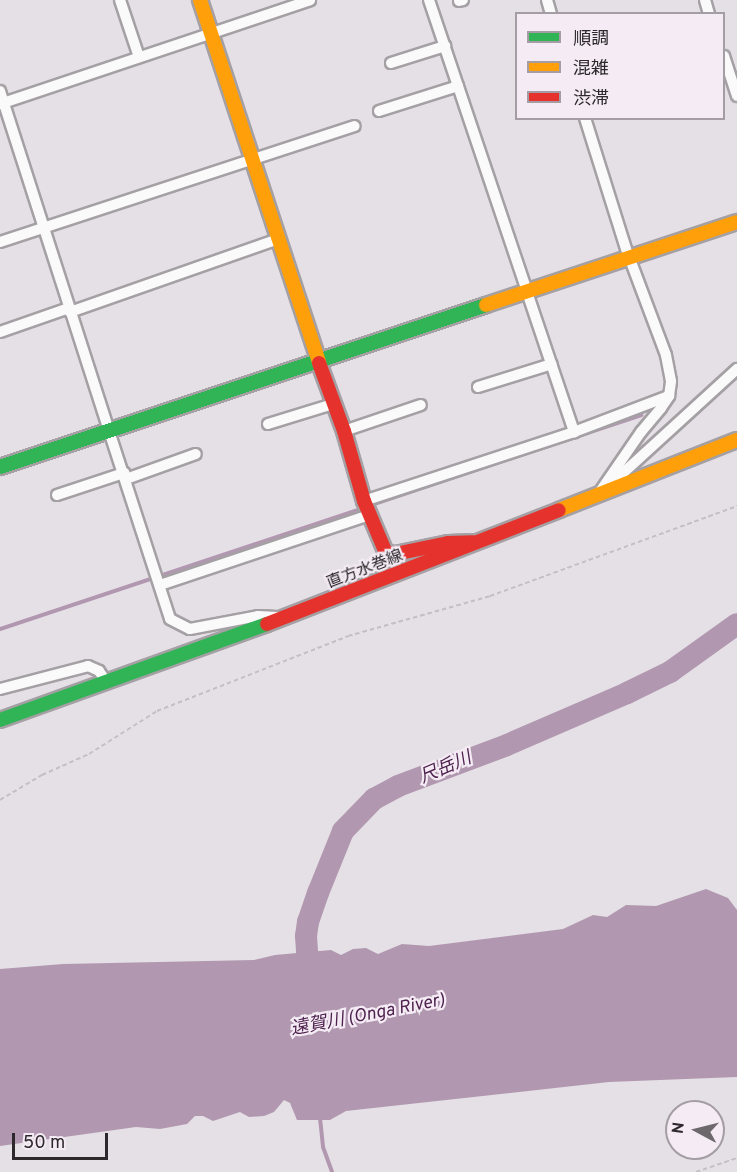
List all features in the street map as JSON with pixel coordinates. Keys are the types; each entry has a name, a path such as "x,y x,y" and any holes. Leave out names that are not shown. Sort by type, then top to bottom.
{"street":[{"path":"120,0 139,57"},
{"path":"200,0 254,159 319,365 344,430 366,507 386,553 448,543 483,542"},
{"path":"2,104 310,0"},
{"path":"429,0 574,432"},
{"path":"391,63 445,46"},
{"path":"725,62 737,96"},
{"path":"379,111 458,86"},
{"path":"0,90 2,104 46,227 70,310 170,619 190,629 258,616 283,618"},
{"path":"586,120 631,262 666,355 671,381 669,396 599,494"},
{"path":"0,242 354,126"},
{"path":"0,467 110,435 631,262 737,222"},
{"path":"0,332 278,239"},
{"path":"478,387 552,364"},
{"path":"599,494 737,369"},
{"path":"158,580 669,396"},
{"path":"268,424 333,404"},
{"path":"344,430 421,405"},
{"name":"直方水巻線","path":"0,720 283,618 483,542 737,440"},
{"path":"57,495 196,454"},
{"path":"0,689 88,666 99,671 107,683"}],"path":[{"path":"0,800 42,775 89,754 157,711 348,636 490,596 737,506"},
{"path":"696,1172 737,1158"}],"water":[{"name":"遠賀川 (Onga River)","path":"706,889 728,898 737,910 737,1077 609,1082 346,1111 330,1120 297,1120 290,1103 284,1100 274,1112 264,1116 249,1117 240,1112 213,1121 203,1116 195,1116 187,1124 160,1129 136,1127 0,1146 0,969 63,964 254,960 275,955 331,950 341,955 353,949 366,948 378,954 402,944 429,946 563,929 593,915 607,917 626,905 656,906"}],"waterway":[{"path":"371,505 641,415"},
{"path":"0,629 364,508"},
{"name":"尺岳川","path":"309,982 306,936 308,922 318,893 343,831 374,799 398,786 507,745 627,693 670,672 737,624"},
{"path":"320,1118 323,1147 332,1172"}],"traffic: fast":[{"path":"0,467 486,305"},
{"path":"0,720 267,624"}],"traffic: slow":[{"path":"200,0 319,363"},
{"path":"486,305 737,222"},
{"path":"559,510 737,440"}],"traffic: jam":[{"path":"319,363 344,431 364,501 386,553 395,554 448,543 473,542"},
{"path":"267,624 559,510"}]}
